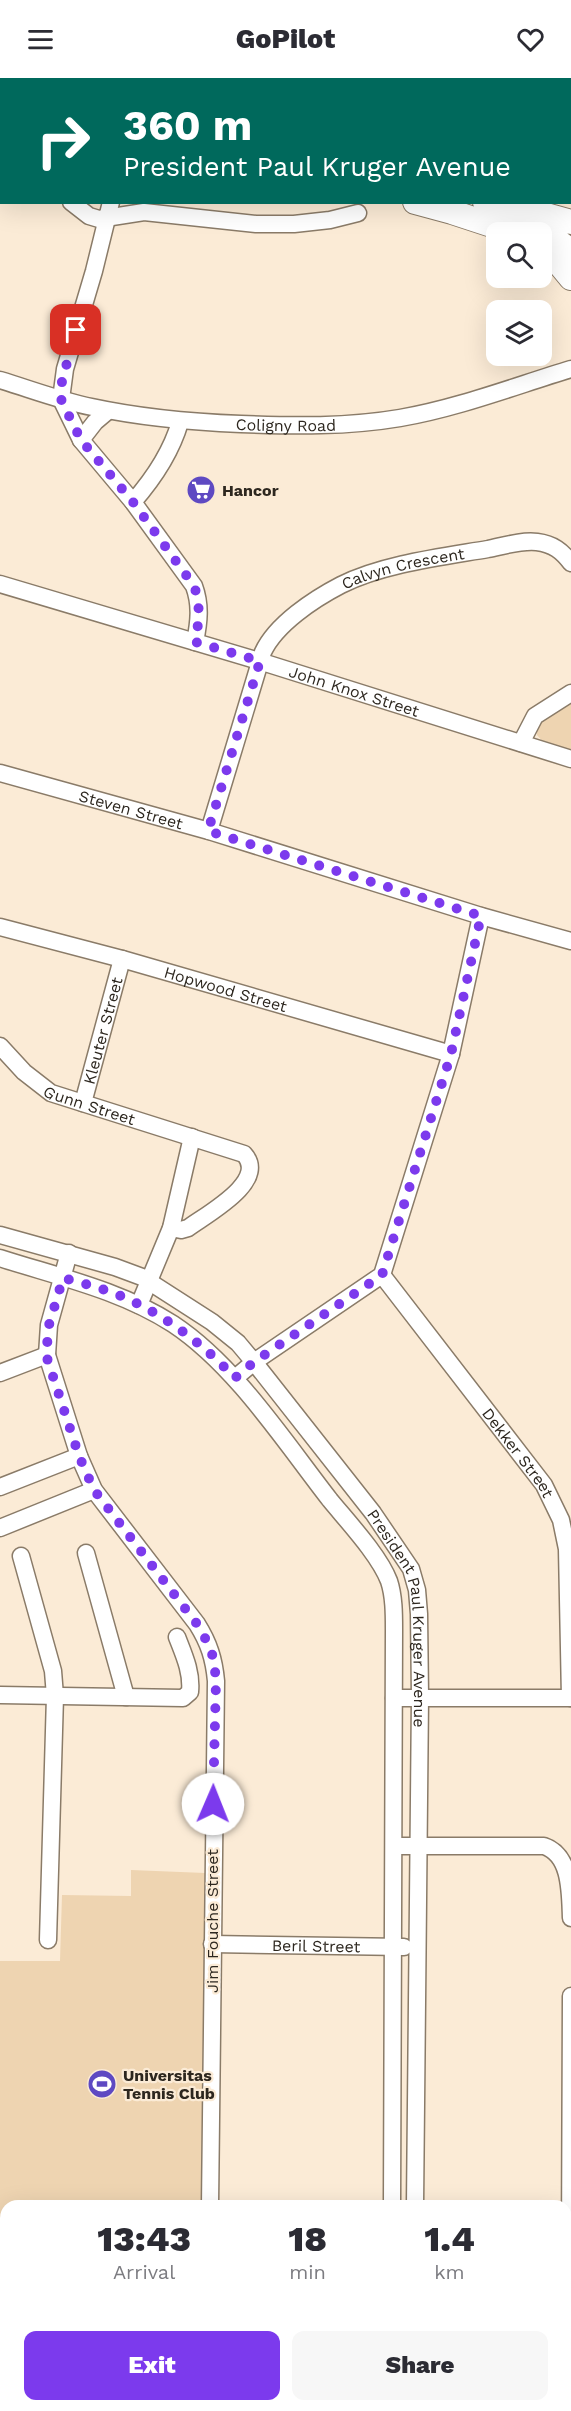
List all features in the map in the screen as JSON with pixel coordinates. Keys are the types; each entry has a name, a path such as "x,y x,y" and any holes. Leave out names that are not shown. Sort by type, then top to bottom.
{"highway":[{"path":"422,204 486,223"},
{"path":"489,204 545,232 571,278"},
{"path":"506,204 571,222"}],"street":[{"path":"74,204 92,218 118,210 266,224 330,220 358,213"},
{"path":"118,210 151,213"},
{"path":"118,210 94,271 65,369 61,399 81,440 133,502 194,586 199,611 195,642"},
{"name":"Coligny Road","path":"0,380 108,411 180,422 285,426 365,423 437,410 571,369"},
{"path":"81,440 95,422 108,411"},
{"path":"133,502 152,480 167,455 180,422"},
{"name":"Calvyn Crescent","path":"208,831 260,661 268,641 286,621 340,585 365,575 464,553 534,542 551,545 561,551 571,563"},
{"name":"John Knox Street","path":"0,584 260,661 571,759"},
{"path":"521,743 535,717 571,693"},
{"name":"Steven Street","path":"0,773 208,831 481,916 571,941"},
{"path":"235,1378 254,1362 382,1275 451,1054 481,916"},
{"name":"Hopwood Street","path":"0,927 122,959 451,1054"},
{"name":"Kleuter Street","path":"83,1103 122,959"},
{"name":"Gunn Street","path":"0,1046 24,1072 51,1093 241,1151 247,1158 250,1172 247,1181 235,1194 188,1228 181,1230 171,1228"},
{"path":"139,1305 171,1228 192,1137"},
{"name":"President Paul Kruger Avenue","path":"0,1235 115,1267 149,1281 212,1322 238,1343 373,1513 411,1569 417,1590 419,1614 420,1697 416,2200"},
{"name":"Jim Fouche Street","path":"69,1253 49,1325 46,1355 79,1456 94,1490 197,1624 210,1647 214,1661 216,1681 210,2200"},
{"name":"President Paul Kruger Avenue","path":"0,1258 107,1291 139,1305 174,1325 215,1357 235,1378 371,1552 388,1580 393,1601 395,1846 392,2200"},
{"name":"Dekker Street","path":"382,1275 544,1485 561,1520 569,1545 571,1698"},
{"path":"0,1373 46,1355"},
{"path":"0,1486 79,1456"},
{"path":"0,1528 94,1490"},
{"path":"86,1553 126,1697"},
{"path":"21,1556 52,1671 55,1696 48,1940"},
{"path":"0,1695 183,1698 188,1696 191,1683 188,1665 177,1637"},
{"path":"394,1698 571,1698"},
{"path":"395,1846 544,1846 554,1849 565,1859 569,1870 571,1918"},
{"name":"Beril Street","path":"212,1944 417,1948"},
{"path":"570,2199 571,1996"}],"shaded area":[{"path":"571,696 571,752 544,743 537,735 537,723"},
{"name":"Universitas Tennis Club","path":"131,1870 205,1873 202,2200 0,2200 0,1961 60,1961 62,1895 131,1896"}],"place":[{"name":"Hancor","path":"201,490"},
{"name":"Universitas Tennis Club","path":"102,2084"}],"route":[{"path":"76,330 62,381 61,399 81,440 133,502 194,586 199,611 195,642 260,661 208,831 481,916 451,1054 382,1275 254,1362 235,1378 215,1357 174,1325 129,1299 63,1278 49,1325 46,1355 79,1456 94,1490 205,1636 214,1661 216,1681 213,1804"}]}
